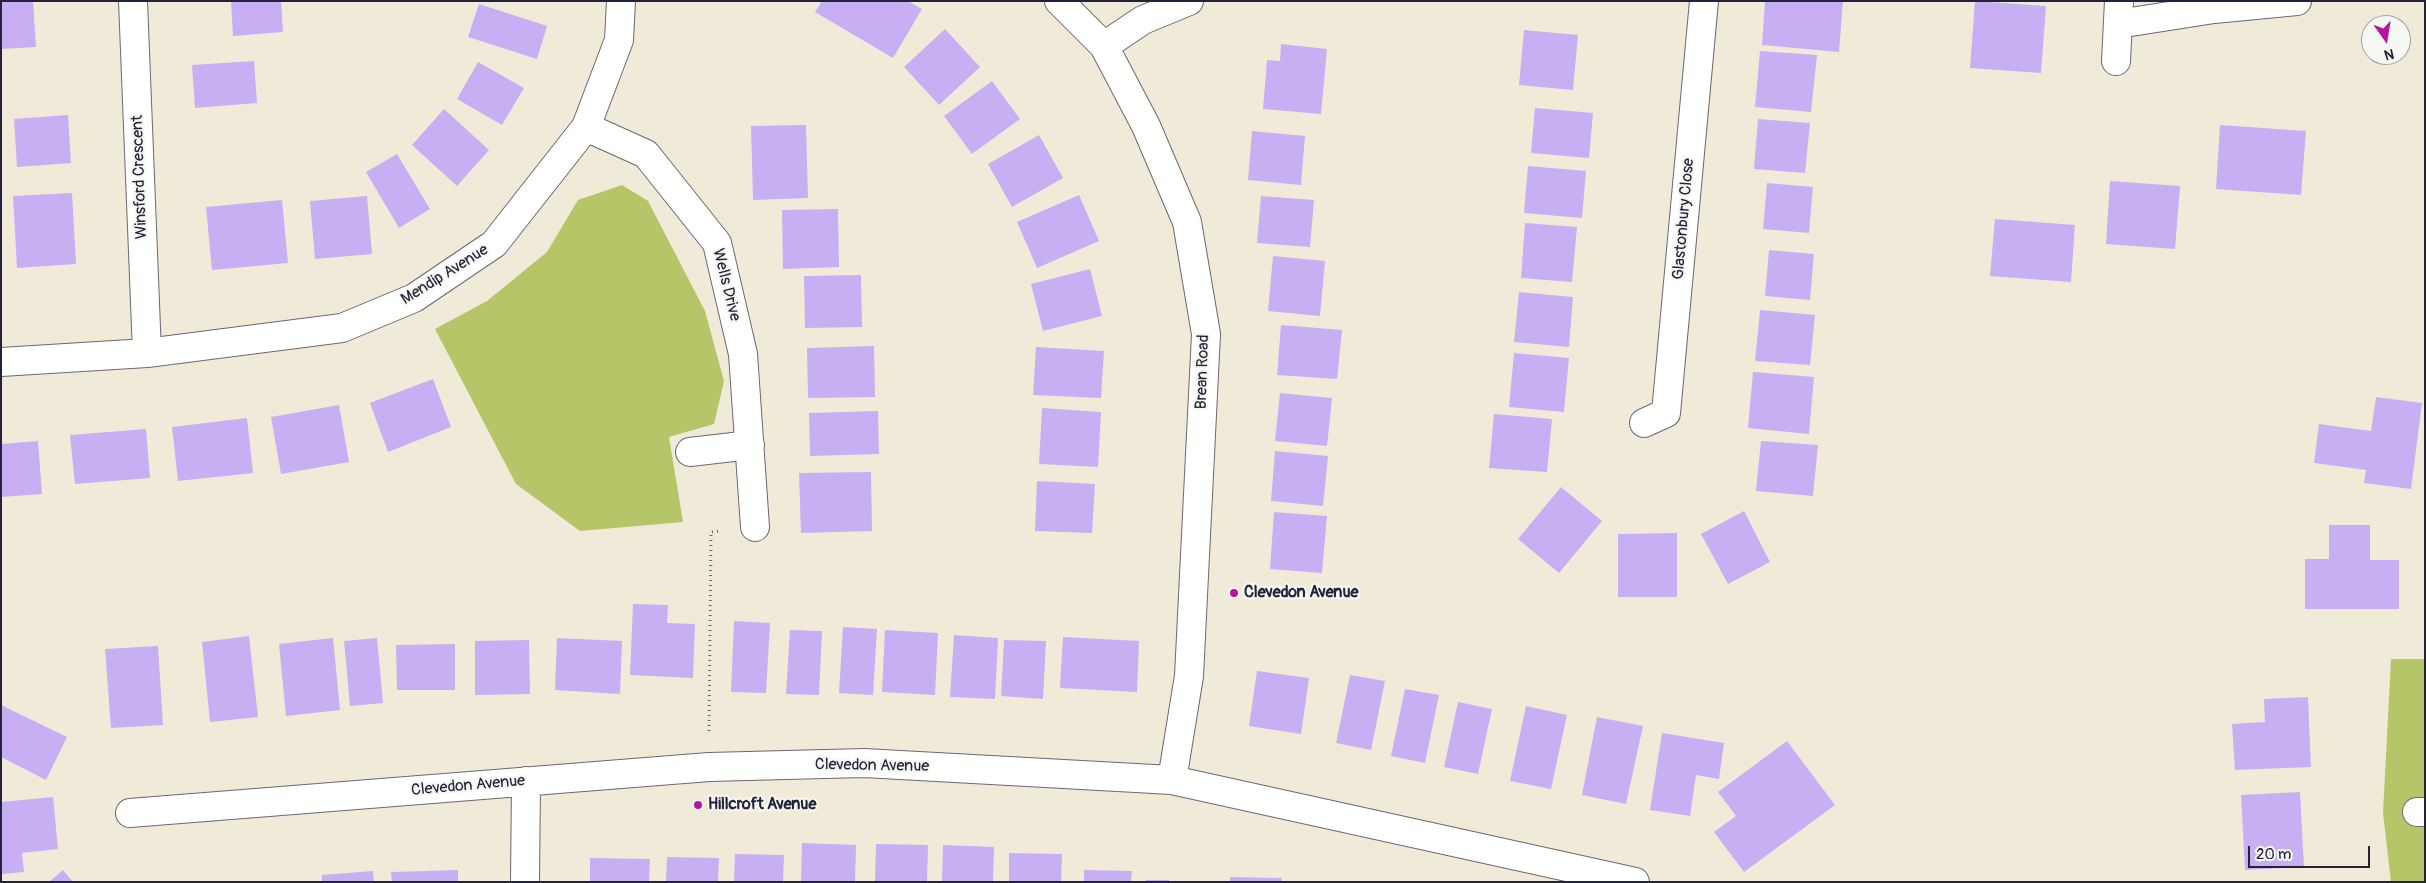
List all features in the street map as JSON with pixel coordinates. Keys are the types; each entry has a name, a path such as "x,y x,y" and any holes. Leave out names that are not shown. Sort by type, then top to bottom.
{"street":[{"name":"Winsford Crescent","path":"133,1 147,352"},
{"name":"Mendip Avenue","path":"1,362 147,352 342,328 414,298 494,244 586,127 620,40 621,1"},
{"name":"Brean Road","path":"1059,1 1104,46 1146,126 1187,222 1206,334 1189,676 1172,780"},
{"path":"1104,46 1143,20 1189,1"},
{"name":"Glastonbury Close","path":"1644,423 1666,413 1704,1"},
{"path":"2116,61 2118,13 2214,9 2297,1"},
{"name":"Wells Drive","path":"586,127 646,154 717,243 743,354 755,527"},
{"path":"690,452 750,445"},
{"name":"Clevedon Avenue","path":"130,813 709,767 864,763 1172,780 1635,882"},
{"path":"525,882 526,781"}],"path":[{"path":"709,767 711,532 755,527"}],"green space":[{"path":"622,185 648,201 705,311 724,381 714,424 669,437 683,522 580,531 516,484 435,329 487,301 547,252 578,200"},
{"path":"2391,659 2425,659 2425,882 2391,882 2383,813"}],"building":[{"path":"1,1 33,1 36,47 1,49"},
{"path":"231,1 281,1 283,32 233,36"},
{"path":"822,1 908,1 922,9 893,58 815,12"},
{"path":"1765,1 1843,1 1839,52 1762,45"},
{"path":"1975,1 2046,6 2041,73 1970,68"},
{"path":"479,4 547,26 537,59 468,37"},
{"path":"945,29 980,67 939,105 904,67"},
{"path":"1524,30 1578,35 1573,90 1519,85"},
{"path":"1281,44 1327,49 1321,114 1263,109 1267,60 1280,61"},
{"path":"1760,51 1817,55 1811,112 1755,107"},
{"path":"254,61 257,103 195,108 192,65"},
{"path":"478,62 524,88 502,125 457,99"},
{"path":"992,81 1020,119 972,154 944,116"},
{"path":"1535,108 1593,113 1589,158 1531,153"},
{"path":"444,109 489,150 457,186 412,145"},
{"path":"68,115 71,163 17,167 14,119"},
{"path":"1758,119 1810,123 1805,173 1754,169"},
{"path":"806,125 808,198 753,200 751,126"},
{"path":"2220,125 2306,131 2301,195 2216,189"},
{"path":"1252,131 1305,136 1301,185 1248,180"},
{"path":"1039,135 1063,178 1012,207 988,164"},
{"path":"397,154 430,209 399,228 366,172"},
{"path":"1528,166 1586,171 1582,218 1524,213"},
{"path":"2110,181 2180,186 2175,249 2106,244"},
{"path":"1767,183 1813,187 1809,233 1763,229"},
{"path":"72,193 76,264 17,268 13,196"},
{"path":"1079,195 1099,241 1037,268 1017,222"},
{"path":"367,196 372,254 315,259 310,201"},
{"path":"1261,196 1314,200 1310,247 1257,243"},
{"path":"282,200 288,263 212,270 206,207"},
{"path":"838,209 839,267 783,269 782,210"},
{"path":"1995,219 2075,225 2071,282 1990,276"},
{"path":"1525,223 1577,227 1572,282 1521,278"},
{"path":"1769,250 1814,254 1810,300 1765,296"},
{"path":"1273,256 1325,261 1320,316 1268,311"},
{"path":"1090,269 1102,316 1043,331 1031,284"},
{"path":"861,275 862,327 805,328 804,276"},
{"path":"1519,292 1573,297 1569,347 1514,342"},
{"path":"1760,310 1815,315 1810,365 1755,361"},
{"path":"1281,325 1342,330 1337,379 1277,375"},
{"path":"874,346 875,397 808,398 807,348"},
{"path":"1036,347 1104,351 1101,398 1033,395"},
{"path":"1514,353 1569,358 1564,412 1509,407"},
{"path":"1753,372 1814,377 1809,434 1748,428"},
{"path":"433,379 451,427 388,452 370,403"},
{"path":"1280,393 1332,398 1327,446 1275,441"},
{"path":"2376,397 2422,403 2411,489 2364,483 2366,470 2314,463 2319,424 2371,431"},
{"path":"339,405 349,462 281,474 271,417"},
{"path":"1042,408 1101,412 1098,467 1039,464"},
{"path":"878,411 879,454 810,456 809,413"},
{"path":"1494,414 1552,419 1547,472 1489,468"},
{"path":"247,418 253,473 178,481 172,427"},
{"path":"146,429 150,478 75,484 70,435"},
{"path":"38,441 42,494 1,497 1,444"},
{"path":"1761,441 1818,445 1813,496 1756,491"},
{"path":"1275,451 1328,456 1323,506 1271,501"},
{"path":"871,472 872,531 801,533 799,473"},
{"path":"1037,481 1095,484 1092,533 1035,531"},
{"path":"1561,487 1602,521 1559,573 1518,539"},
{"path":"1744,511 1770,562 1728,584 1701,534"},
{"path":"1274,512 1327,516 1322,573 1270,569"},
{"path":"2329,525 2370,525 2370,560 2399,560 2399,609 2305,609 2305,559 2329,559"},
{"path":"1677,533 1677,597 1618,597 1618,534"},
{"path":"633,604 668,605 667,623 695,624 693,678 630,675"},
{"path":"734,621 770,623 766,693 731,692"},
{"path":"843,627 877,629 873,695 839,693"},
{"path":"790,630 822,631 819,695 786,694"},
{"path":"885,630 938,633 935,695 882,692"},
{"path":"954,635 998,638 995,699 950,697"},
{"path":"249,636 258,717 210,722 202,642"},
{"path":"1063,637 1139,641 1137,692 1060,688"},
{"path":"333,638 340,710 286,716 279,644"},
{"path":"377,638 383,703 350,706 344,641"},
{"path":"557,638 622,641 620,694 555,690"},
{"path":"529,640 530,694 475,695 475,641"},
{"path":"1004,640 1046,641 1043,699 1001,696"},
{"path":"455,644 455,690 397,690 396,645"},
{"path":"158,646 163,725 111,728 105,649"},
{"path":"1257,671 1309,678 1301,734 1249,726"},
{"path":"1350,675 1385,681 1371,750 1336,743"},
{"path":"1405,689 1439,695 1425,763 1391,756"},
{"path":"2308,697 2311,767 2235,770 2232,724 2265,722 2264,699"},
{"path":"1458,702 1492,709 1478,774 1444,767"},
{"path":"1,705 67,737 46,780 1,757"},
{"path":"1526,706 1567,715 1551,789 1510,781"},
{"path":"1597,717 1643,726 1626,804 1582,795"},
{"path":"1662,733 1724,743 1719,779 1696,775 1690,816 1650,810"},
{"path":"1787,741 1835,805 1744,872 1714,832 1736,816 1718,792"},
{"path":"2300,792 2304,867 2245,870 2241,795"},
{"path":"53,797 58,849 22,853 24,872 1,874 1,802"},
{"path":"802,843 856,845 855,882 801,882"},
{"path":"876,844 928,845 927,882 875,882"},
{"path":"943,845 994,847 993,882 942,882"},
{"path":"1009,853 1062,854 1061,882 1009,882"},
{"path":"735,854 784,855 783,882 734,882"},
{"path":"667,857 719,858 718,882 666,882"},
{"path":"590,858 650,859 649,882 590,882"},
{"path":"63,870 73,882 49,882"},
{"path":"458,870 458,882 392,882 391,872"},
{"path":"1084,870 1132,871 1131,882 1084,882"},
{"path":"373,871 374,882 322,882 322,875"},
{"path":"1230,877 1282,878 1281,882 1230,882"},
{"path":"1146,880 1169,880 1169,882 1145,882"}],"place":[{"name":"Clevedon Avenue","path":"1234,593"},
{"name":"Hillcroft Avenue","path":"698,805"}]}
